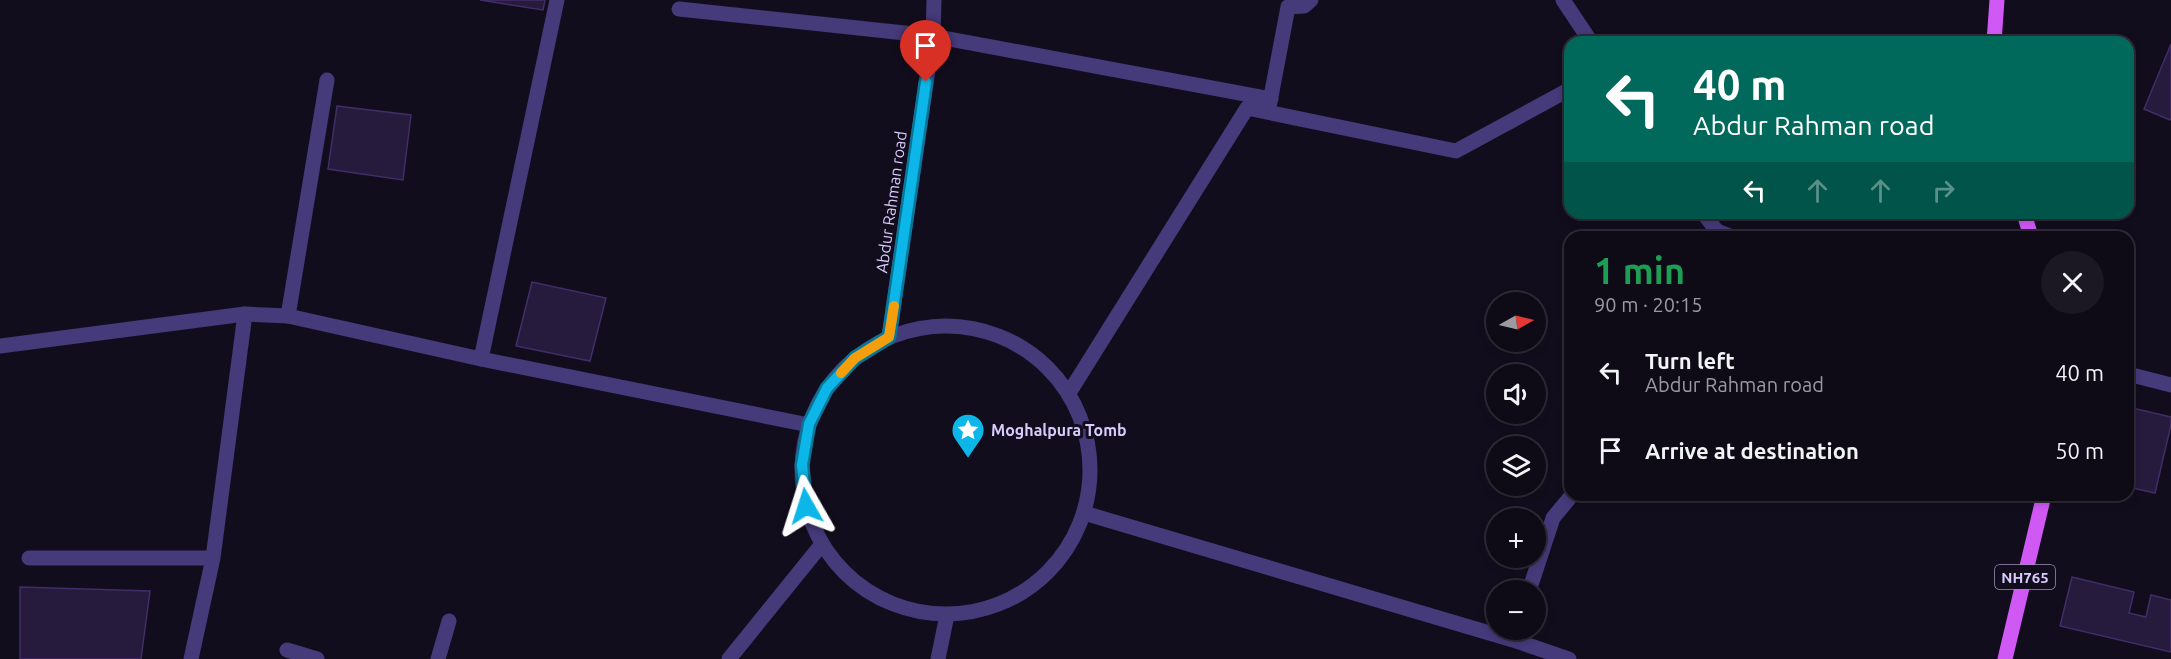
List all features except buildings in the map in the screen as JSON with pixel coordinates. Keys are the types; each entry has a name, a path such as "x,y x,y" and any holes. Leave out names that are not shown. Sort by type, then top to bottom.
{"main road":[{"path":"1994,36 1997,0"},
{"name":"NH765","path":"2005,659 2043,501"}],"street":[{"path":"481,359 557,0"},
{"name":"Abdur Rahman road","path":"889,337 933,36 934,0"},
{"path":"1270,106 1288,7 1304,6 1311,0"},
{"path":"1563,0 1587,36"},
{"path":"679,9 933,36 1270,106 1456,151 1564,92"},
{"path":"288,316 327,80"},
{"path":"1069,393 1247,108 1270,106"},
{"path":"1707,219 1717,231"},
{"path":"0,346 244,314 288,316 481,359 809,424"},
{"path":"191,659 213,558 244,314"},
{"path":"928,326 969,327 1008,339 1042,362 1069,393 1086,431 1091,472 1084,513 1064,554 1032,587 992,608 947,615 898,607 854,582 822,544 806,506 802,465 809,424 827,388 855,358 889,337 928,326"},
{"path":"2134,376 2171,385"},
{"path":"1533,580 1553,518 1567,501"},
{"path":"1084,513 1486,627"},
{"path":"729,659 822,544"},
{"path":"29,558 213,558"},
{"path":"938,659 947,615"},
{"path":"438,659 449,621"},
{"path":"1526,640 1569,659"},
{"path":"287,650 317,659"}],"slow traffic":[{"path":"841,373 855,358 889,337 894,306"}],"place":[{"name":"Moghalpura Tomb","path":"968,459"}],"route":[{"path":"806,506 802,465 809,424 827,388 855,358 889,337 926,82"}]}
